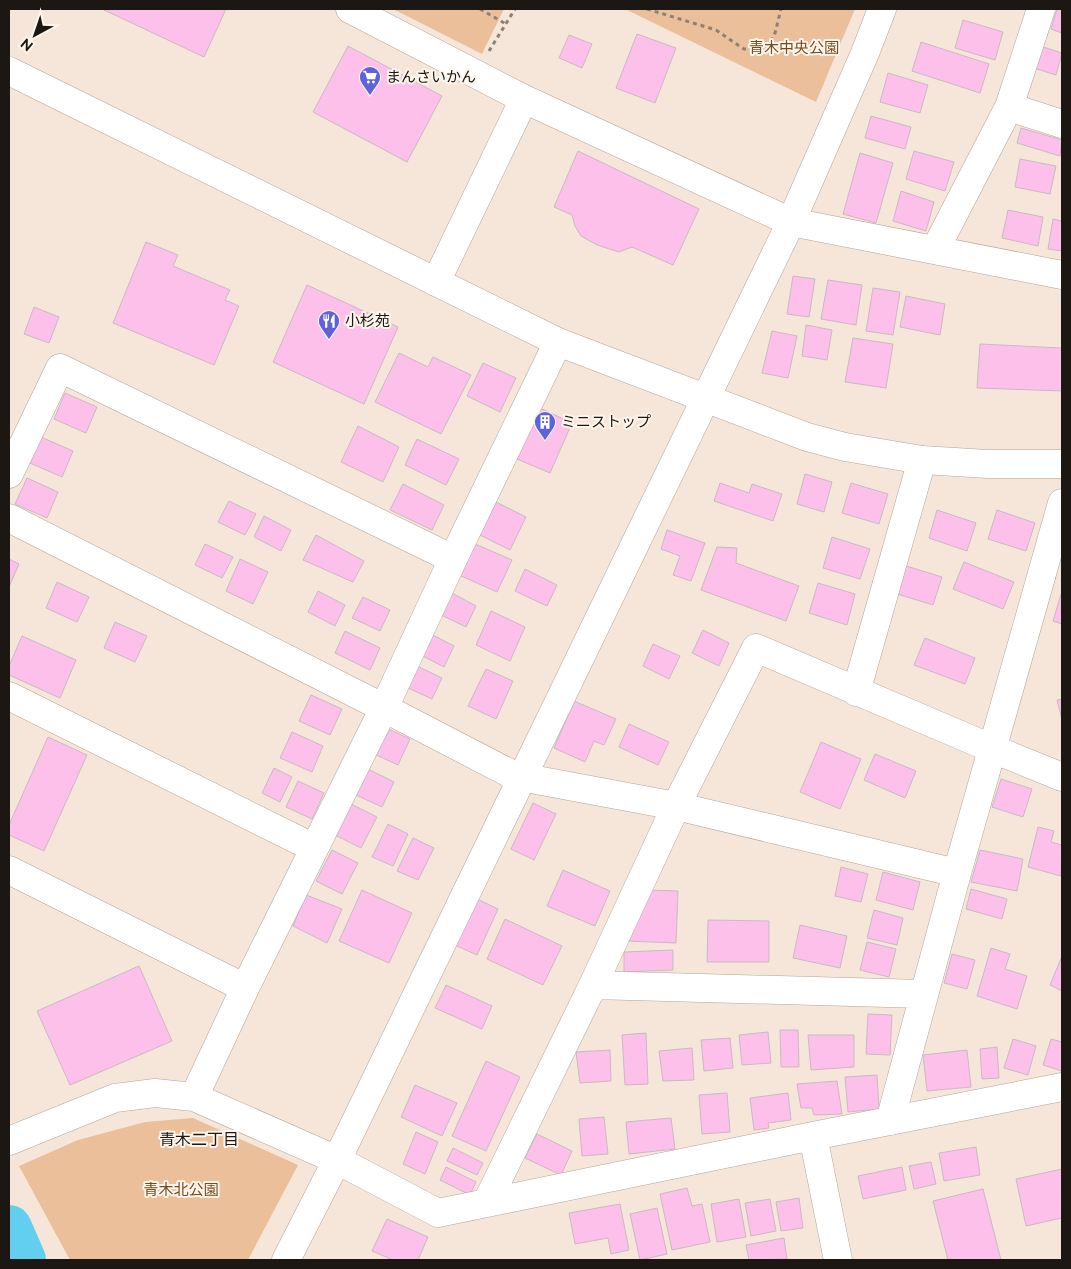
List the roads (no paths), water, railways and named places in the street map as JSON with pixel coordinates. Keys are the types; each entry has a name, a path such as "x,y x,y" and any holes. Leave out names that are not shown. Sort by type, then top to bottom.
{"street":[{"path":"350,9 524,99 790,222 1062,275"},
{"path":"286,1260 706,399 790,222 865,53 882,9"},
{"path":"935,250 1009,107 1041,9"},
{"path":"9,71 558,342 807,437 845,447 922,460 988,464 1062,464"},
{"path":"436,282 524,99"},
{"path":"1009,107 1062,124"},
{"path":"194,1097 245,988 384,708 453,559 558,342"},
{"path":"9,474 60,368 453,559"},
{"path":"856,692 922,460"},
{"path":"890,1121 923,994 1062,503"},
{"path":"9,518 515,776 676,806 957,873"},
{"path":"487,1202 593,985 676,806 756,648 856,692 1062,777"},
{"path":"9,696 314,848"},
{"path":"9,870 245,988"},
{"path":"593,985 923,994"},
{"path":"13,1139 115,1098 155,1093 194,1097 336,1160 438,1213 1062,1087"},
{"path":"813,1136 838,1260"}],"waterway":[{"path":"9,1228 23,1260"}],"place":[{"name":"まんさいかん","path":"370,96"},
{"name":"小杉苑","path":"329,340"},
{"name":"ミニストップ","path":"545,441"}],"district":[{"name":"青木二丁目","path":"199,1139"}],"park label":[{"name":"青木中央公園","path":"794,48"},
{"name":"青木北公園","path":"181,1190"}]}
